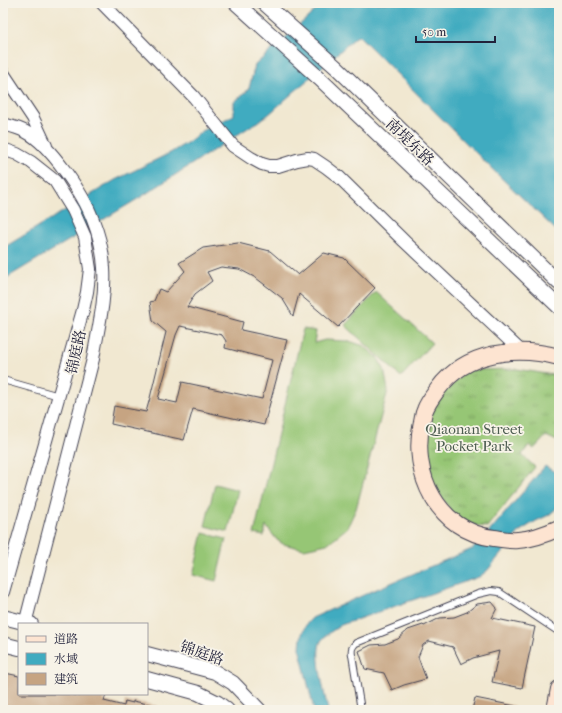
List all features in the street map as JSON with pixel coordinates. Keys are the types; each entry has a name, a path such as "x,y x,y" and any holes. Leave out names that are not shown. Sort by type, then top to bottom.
{"main road":[{"path":"559,357 522,352 494,354 469,363 452,374 430,399 425,410 419,433 422,470 426,486 435,502 448,516 462,526 475,533 490,537 518,540 548,533 559,528"},
{"path":"555,710 559,689"}],"street":[{"path":"102,3 194,97 233,146 250,158 269,166 278,166 308,158 314,159 326,167 522,352"},
{"name":"南堤东路","path":"236,3 320,79 559,307"},
{"name":"南堤东路","path":"268,6 337,68 559,283"},
{"path":"3,73 33,118 46,148"},
{"name":"锦庭路","path":"3,124 13,126 27,132 46,148 67,174 93,220 103,256 104,289 93,359 27,623"},
{"name":"锦庭路","path":"3,149 31,162 55,181 73,210 84,237 90,269 83,310 3,592"},
{"name":"锦庭路","path":"3,617 24,623"},
{"path":"3,644 18,648"},
{"name":"锦庭路","path":"148,654 215,672 233,683 259,710"},
{"path":"148,679 198,693 218,703 227,710"}],"lane":[{"path":"3,380 59,396"},
{"path":"361,710 352,655 352,646 356,643 478,594 491,591 499,592 559,632"}],"green space":[{"path":"376,292 432,343 401,377 345,325"},
{"path":"303,329 316,331 314,343 325,340 349,341 364,346 377,357 384,369 388,390 356,509 347,528 327,544 304,549 283,544 277,540 266,526 264,536 254,534"},
{"name":"Qiaonan Street Pocket Park","path":"517,369 559,376 559,442 546,436 534,449 529,445 522,455 535,467 487,527 478,526 456,519 426,473 423,428 435,402 467,370"},
{"path":"215,484 238,490 228,532 205,526"},
{"path":"203,533 226,539 216,581 193,575"}],"water":[{"path":"318,3 559,3 559,233 497,174 359,36 356,37 268,115 141,197 3,280 3,248 115,180 170,153 202,131 234,115 234,102 249,88 255,65 317,9"},
{"path":"545,466 555,472 559,469 559,506 549,515 520,531 487,571 479,577 341,625 321,641 319,647 319,664 328,710 314,710 300,651 302,633 312,618 472,549 481,542"}],"building":[{"path":"238,243 270,251 298,275 324,253 344,258 375,288 338,327 299,294 293,316 282,298 256,278 239,269 221,267 207,272 212,281 195,294 187,307 243,322 241,330 287,340 264,425 193,409 184,440 111,424 114,406 146,412 166,332 153,321 150,302 154,301 159,289 166,292 185,271 179,263 203,248","holes":["180,326 222,335 226,341 225,348 272,360 262,399 182,382 177,403 158,399 176,335"]},
{"path":"492,602 497,608 492,618 535,627 522,688 492,682 499,651 473,658 461,664 453,647 429,641 423,645 418,657 426,679 392,690 384,673 365,669 359,651 371,645 385,644 398,639 408,630 423,625 424,626 440,618 454,617 467,612 477,604"},
{"path":"3,674 18,676 18,695 106,695 104,701 124,706 125,701 133,703 133,701 158,706 158,710 20,710 3,706"},
{"path":"475,698 515,706 514,710 472,710"}]}
